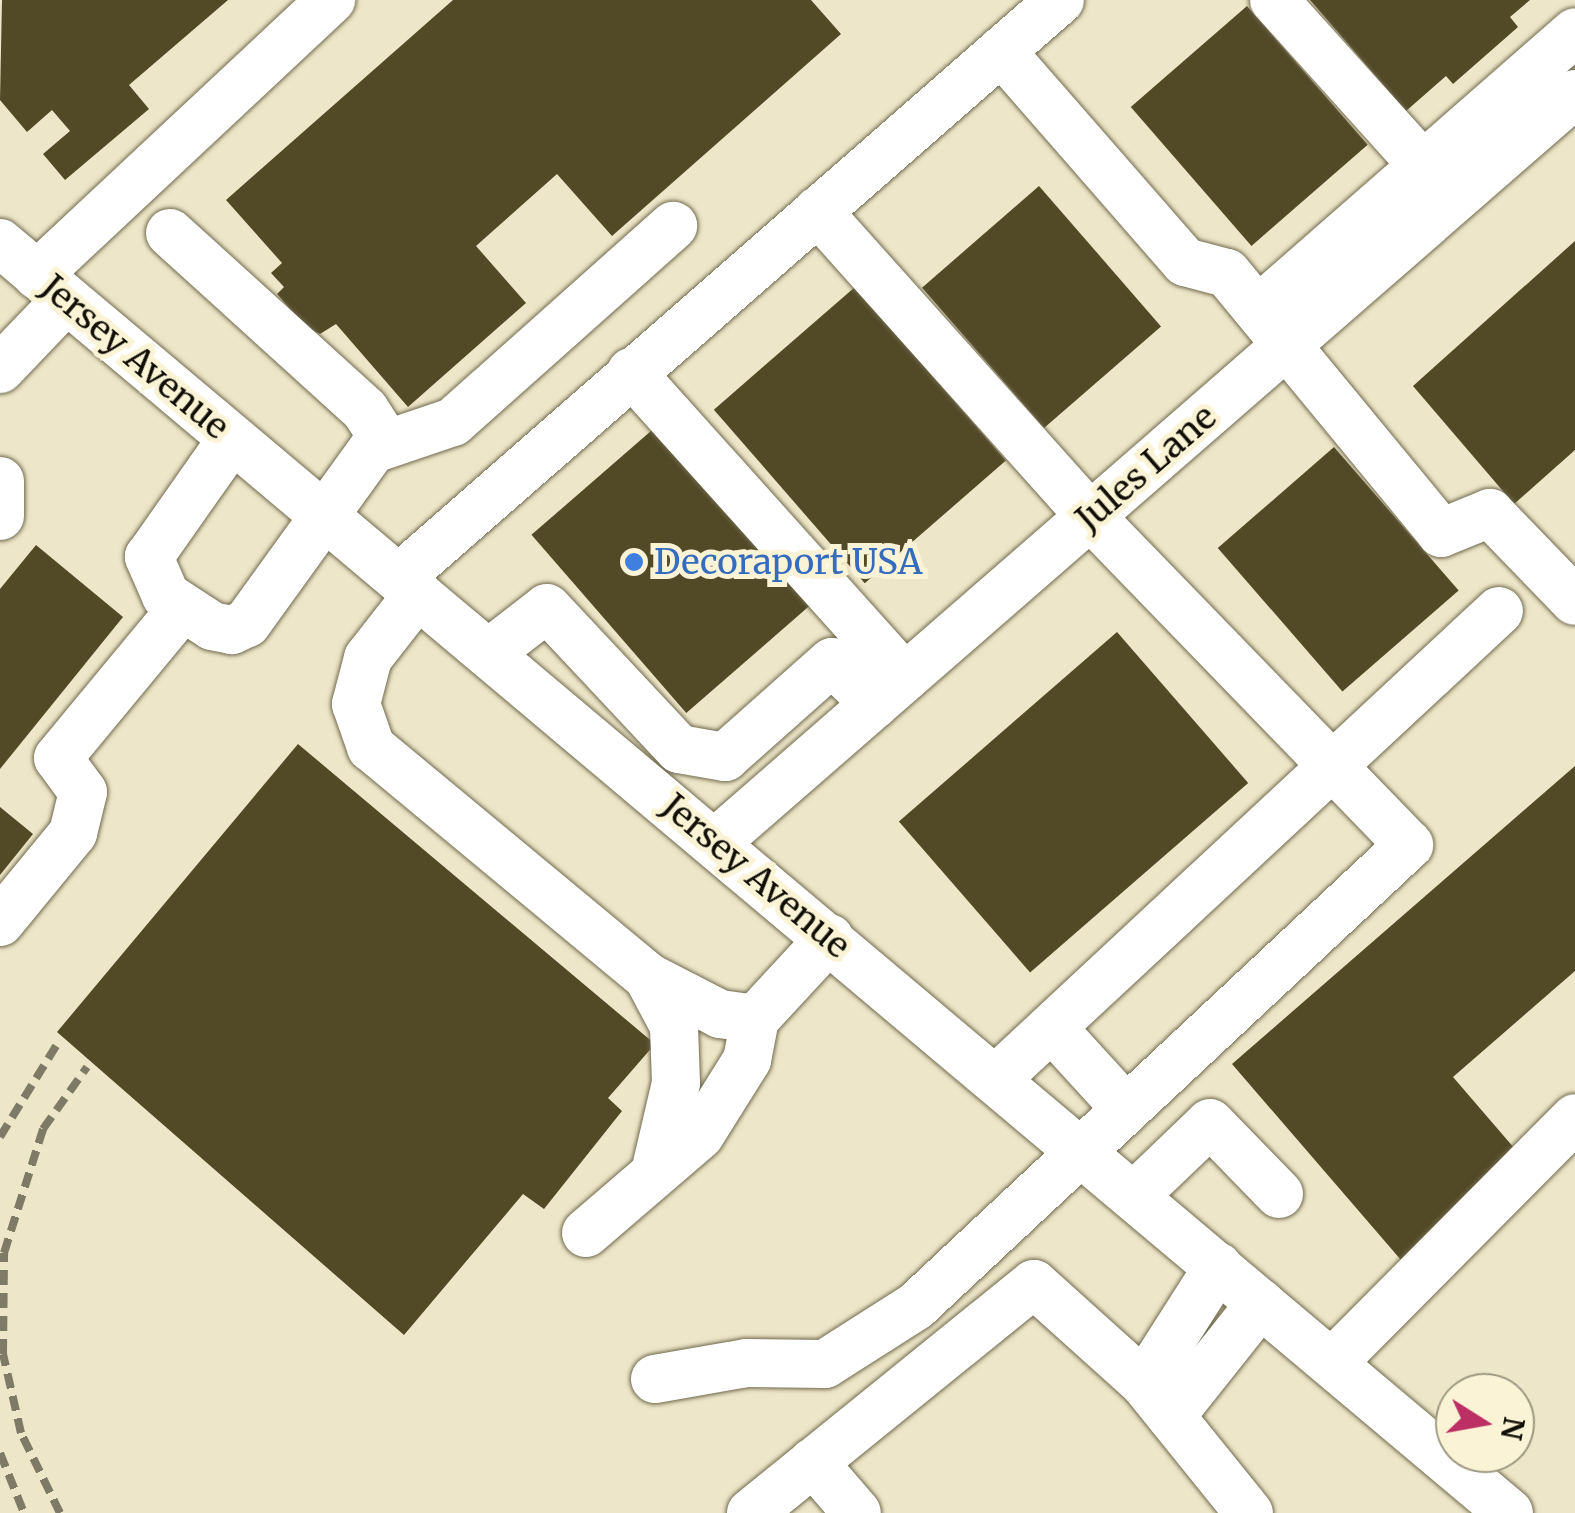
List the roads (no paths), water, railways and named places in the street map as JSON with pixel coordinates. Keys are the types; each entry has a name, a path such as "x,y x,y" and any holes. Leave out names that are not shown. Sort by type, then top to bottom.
{"street":[{"path":"0,369 52,287 331,0"},
{"path":"755,1019 720,1014 648,977 371,747 356,704 368,658 408,586 631,372 1060,0"},
{"path":"1274,0 1439,184 1575,32"},
{"path":"1001,51 1185,262 1227,272 1442,532 1490,513 1575,601"},
{"name":"Jules Lane","path":"716,842 1090,516 1274,326 1439,184 1575,94"},
{"path":"655,1379 747,1363 825,1364 916,1306 1409,845 1317,782 1090,516 816,211"},
{"path":"232,439 149,557 151,574 182,608 212,626 247,623 379,447 453,422 673,226"},
{"path":"170,233 365,410 378,424 379,447"},
{"name":"Jersey Avenue","path":"0,244 716,842 1509,1513"},
{"path":"631,372 848,647 890,690"},
{"path":"0,481 0,516"},
{"path":"0,922 73,833 83,792 58,758 182,608"},
{"path":"489,653 547,608 679,749 725,757 848,647"},
{"path":"996,1079 1499,611"},
{"path":"612,756 647,714"},
{"path":"749,736 791,777"},
{"path":"586,1233 656,1168 700,1134 748,1060 755,1019 830,938"},
{"path":"648,977 674,1026 676,1064 656,1168"},
{"path":"1052,1029 1126,1109"},
{"path":"1332,1363 1575,1118"},
{"path":"1134,1196 1210,1123 1279,1194"},
{"path":"1157,1399 1218,1267"},
{"path":"751,1513 1034,1284 1157,1399 1249,1513"},
{"path":"1157,1399 1261,1303"},
{"path":"813,1462 857,1513"}],"railway":[{"path":"0,1137 56,1046"},
{"path":"60,1513 21,1433 3,1354 4,1253 43,1129 87,1067"},
{"path":"0,1453 24,1513"}],"place":[{"name":"Decoraport USA","path":"634,562"}]}
